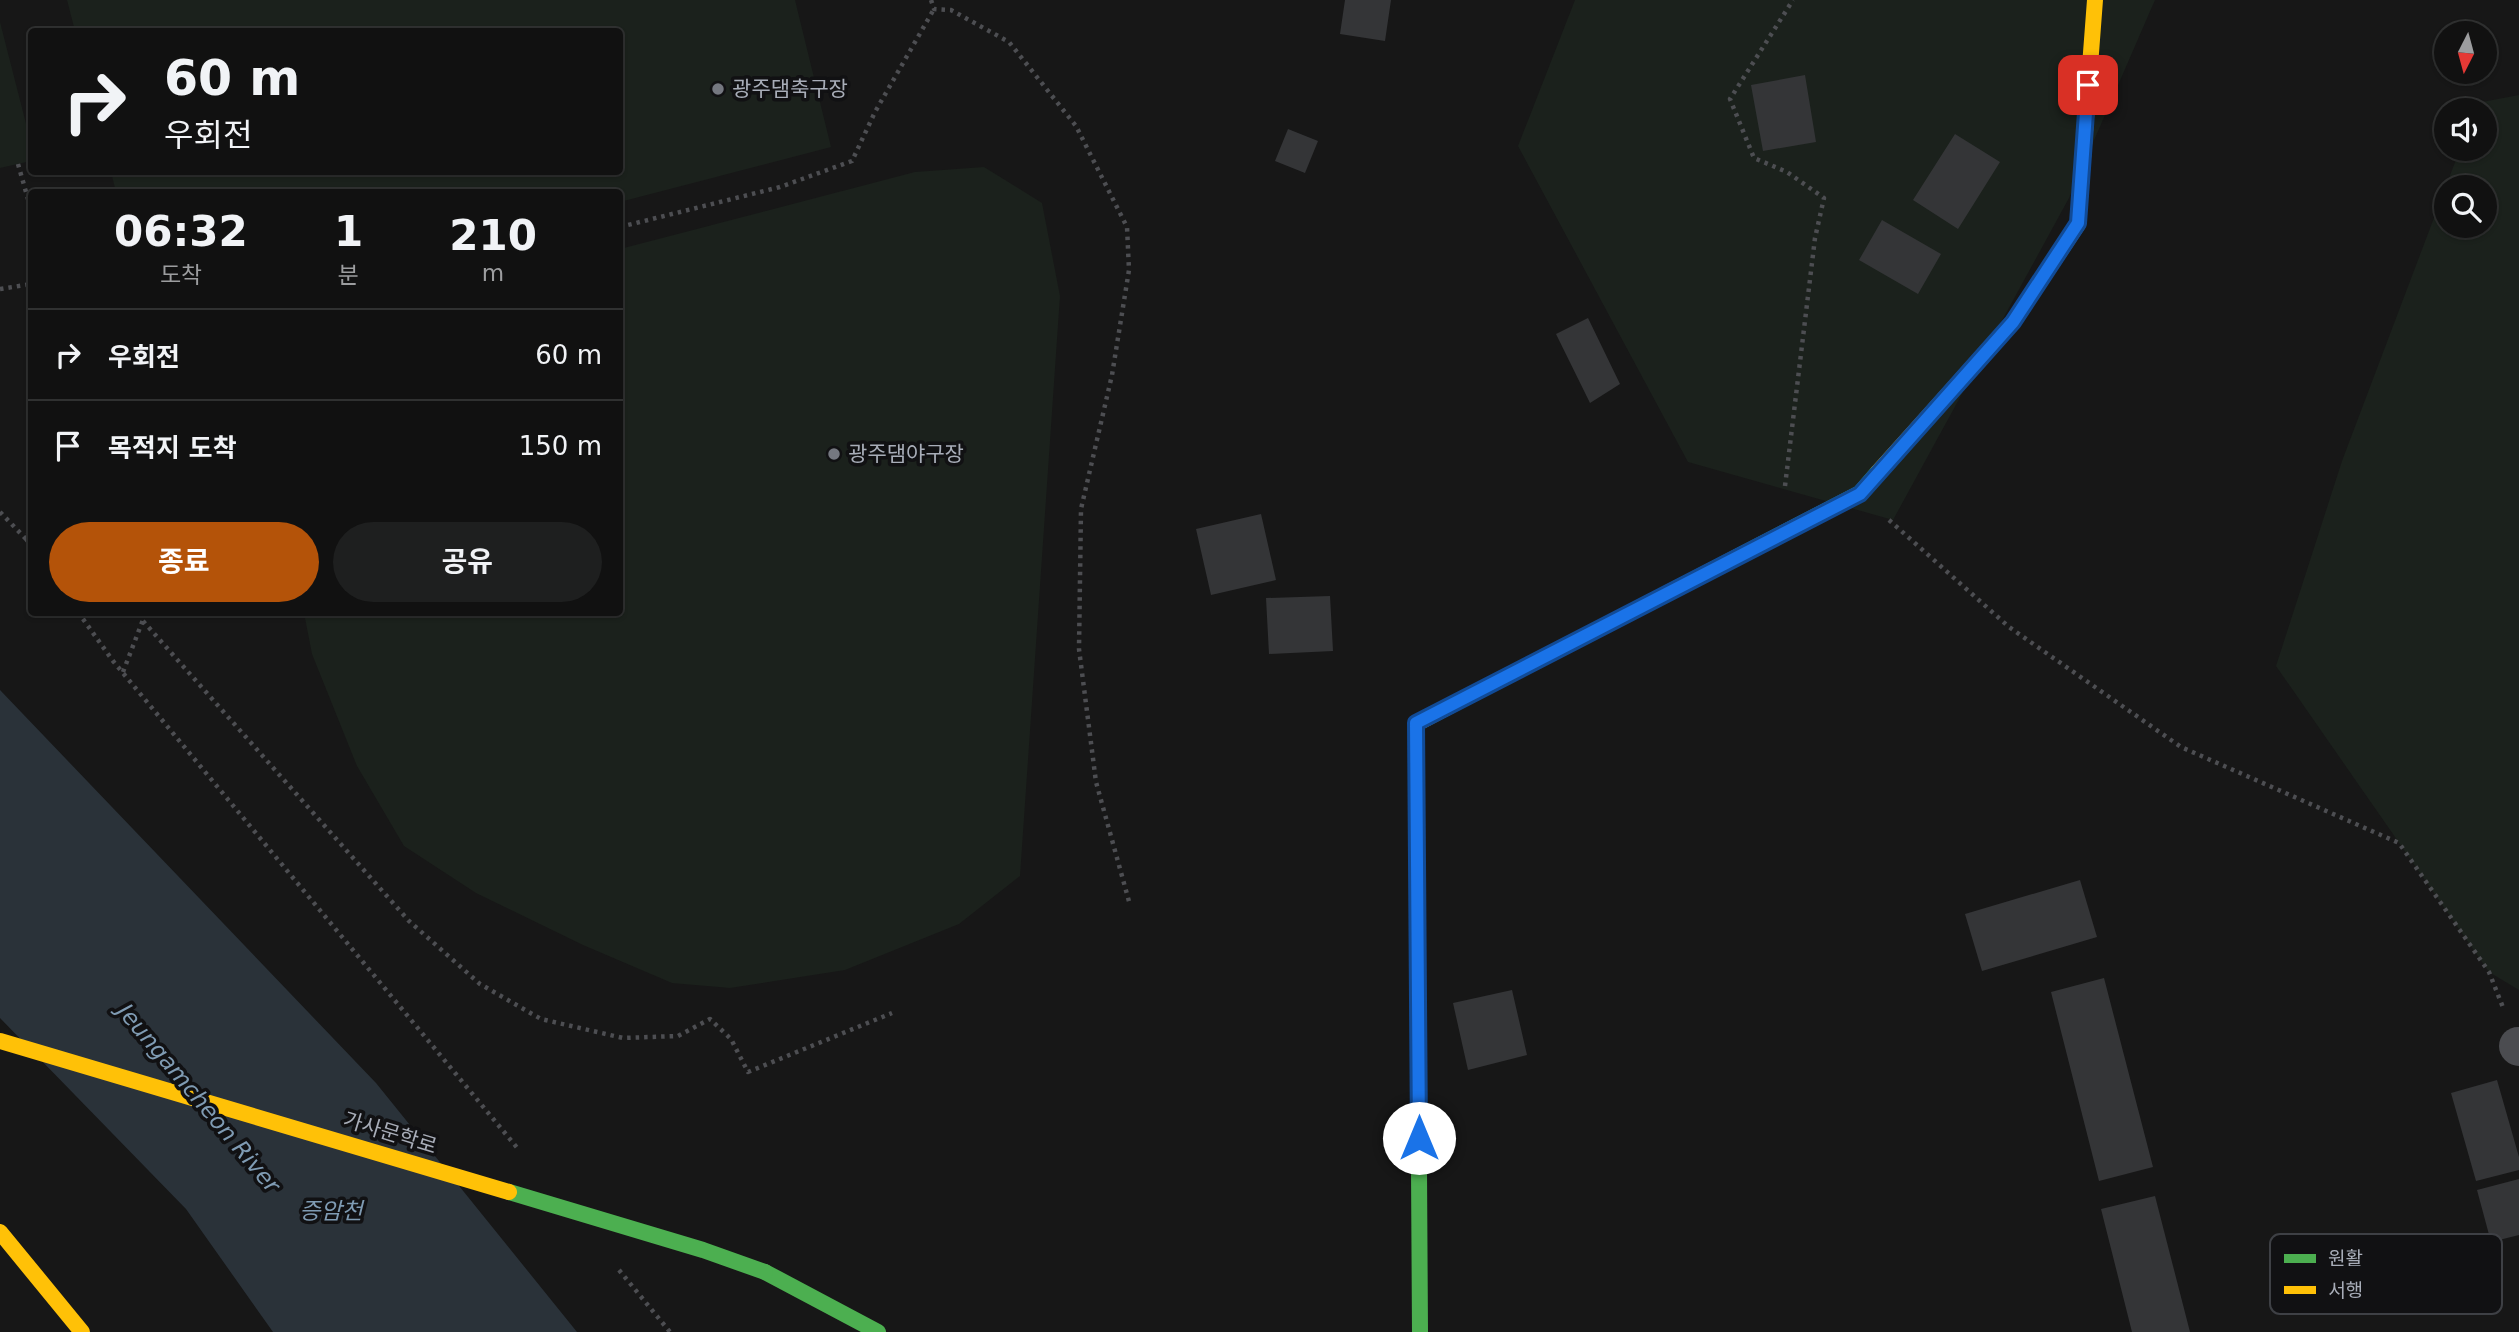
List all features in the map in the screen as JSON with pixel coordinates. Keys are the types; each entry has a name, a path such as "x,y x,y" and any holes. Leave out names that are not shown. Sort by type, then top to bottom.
{"street":[{"path":"1420,1332 1416,723 1860,494 2013,322 2078,223 2095,0"},
{"name":"가사문학로","path":"0,1041 239,1110 704,1251 765,1272 878,1332"},
{"path":"0,1232 82,1332"}],"path":[{"path":"623,226 780,187 852,161 875,112 934,9 931,0"},
{"path":"1779,536 1815,238 1824,198 1787,172 1754,158 1730,99 1793,0"},
{"path":"934,9 951,10 1009,42 1076,125 1127,227 1129,270 1112,375 1081,509 1079,649 1096,782 1129,905"},
{"path":"18,164 28,199"},
{"path":"0,289 28,285"},
{"path":"1860,494 2009,627 2180,747 2399,843 2489,972 2519,1047"},
{"path":"0,512 28,542"},
{"path":"26,539 28,534"},
{"path":"81,616 113,662 520,1151"},
{"path":"123,672 145,616"},
{"path":"143,621 408,921 480,984 541,1019 623,1038 678,1036 710,1018 731,1039 748,1072 892,1013"},
{"path":"617,1268 670,1332"}],"shaded area":[{"name":"광주댐축구장","path":"67,0 795,0 831,147 623,201 623,189 115,189 112,175 623,175 623,28 74,28"},
{"path":"1575,0 2155,0 2069,198 1893,520 1688,462 1518,146"},
{"path":"0,22 28,131 28,162 0,168"},
{"path":"2519,95 2519,990 2489,972 2276,666 2342,461 2434,218 2434,238 2497,238 2497,175 2450,175 2455,161 2497,161 2497,99"},
{"name":"광주댐야구장","path":"984,167 1042,203 1060,296 1020,876 959,924 845,970 730,988 672,983 583,945 476,893 404,846 357,766 312,654 305,616 623,616 623,248 915,172"}],"water":[{"name":"증암천","path":"0,690 376,1083 577,1332 273,1332 186,1209 0,1018"}],"building":[{"path":"1345,0 1391,0 1385,41 1340,34"},
{"path":"1805,75 1816,142 1763,151 1751,85"},
{"path":"1288,129 1318,141 1305,173 1275,161"},
{"path":"1955,134 2000,162 1958,229 1913,200"},
{"path":"1882,220 1941,254 1918,294 1859,260"},
{"path":"1588,318 1620,384 1590,403 1556,334"},
{"path":"1261,514 1276,580 1211,595 1196,529"},
{"path":"1330,596 1333,651 1269,654 1266,598"},
{"path":"2080,880 2097,937 1982,971 1965,914"},
{"path":"2104,978 2153,1167 2099,1181 2051,992"},
{"path":"1512,990 1527,1055 1468,1070 1453,1003"},
{"path":"2497,1080 2519,1157 2519,1170 2476,1181 2451,1093"},
{"path":"2519,1179 2519,1235 2502,1239 2502,1234 2489,1234 2477,1190"},
{"path":"2155,1196 2190,1332 2132,1332 2101,1209"}],"traffic: fast":[{"path":"1450,706 1860,493 1878,472"},
{"path":"1418,1008 1420,1332"},
{"path":"509,1192 703,1250 765,1272"},
{"path":"765,1272 878,1332"}],"traffic: slow":[{"path":"1878,472 2013,322 2078,224 2095,0"},
{"path":"1418,1008 1416,724 1450,706"},
{"path":"0,1041 509,1192"},
{"path":"0,1232 82,1332"}],"place":[{"name":"광주댐축구장","path":"718,89"},
{"name":"광주댐야구장","path":"834,454"}],"route":[{"path":"1419,1138 1416,723 1860,494 2013,322 2078,223 2088,85"}],"water label":[{"name":"Jeungamcheon River","path":"199,1098"}]}
